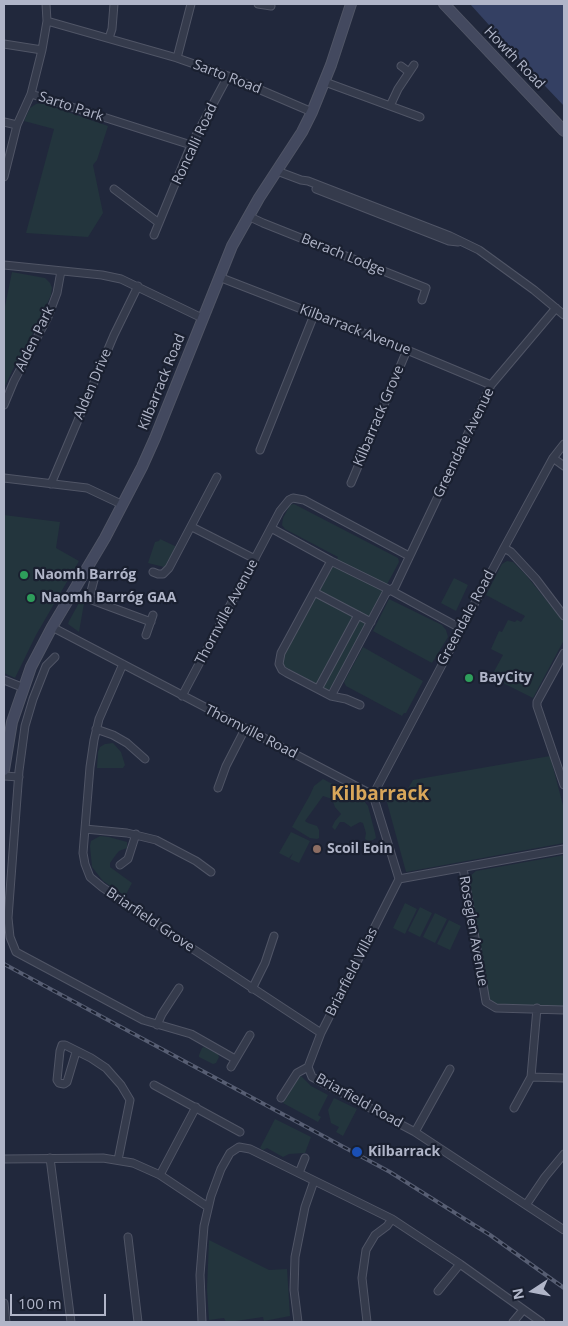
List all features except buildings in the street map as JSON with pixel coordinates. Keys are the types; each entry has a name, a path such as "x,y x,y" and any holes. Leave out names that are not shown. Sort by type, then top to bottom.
{"main road":[{"name":"Kilbarrack Road","path":"4,770 12,722 31,667 52,627 105,538 121,504 142,467 232,246 248,216 302,132 312,112 325,82 351,4"},
{"name":"Howth Road","path":"444,4 564,131"}],"street":[{"name":"Sarto Park","path":"4,177 17,125 31,94 42,50 47,21 46,4"},
{"path":"47,21 109,38 112,29 114,4"},
{"path":"177,58 191,4"},
{"path":"258,4 271,6"},
{"name":"Sarto Road","path":"109,38 140,46 228,76 312,112"},
{"path":"4,44 42,50"},
{"path":"390,106 398,89 414,65"},
{"path":"400,66 409,72"},
{"name":"Roncalli Road","path":"154,235 191,145 228,76"},
{"path":"325,82 420,118"},
{"name":"Sarto Park","path":"31,94 191,145"},
{"path":"4,122 17,125"},
{"path":"277,171 301,180 308,180 450,236 479,250 564,315"},
{"path":"114,189 159,224"},
{"name":"Berach Lodge","path":"248,216 426,288 422,300"},
{"path":"4,265 121,278 202,318"},
{"name":"Alden Park","path":"4,405 14,381 48,317 57,293 61,271"},
{"name":"Kilbarrack Avenue","path":"219,277 408,350 491,385"},
{"name":"Alden Drive","path":"51,484 114,334 138,286"},
{"name":"Greendale Avenue","path":"331,696 386,593 395,587 491,385 556,308"},
{"path":"260,450 314,314"},
{"name":"Kilbarrack Grove","path":"352,483 408,350"},
{"name":"Greendale Road","path":"373,795 460,628 553,458 564,444"},
{"path":"553,458 564,466"},
{"path":"153,572 163,574 169,568 218,477"},
{"path":"4,478 87,488 121,504"},
{"name":"Thornville Avenue","path":"182,696 284,504 289,500 298,498 409,556"},
{"path":"192,527 255,559"},
{"path":"271,528 460,628"},
{"path":"504,548 511,552 536,578 564,616"},
{"path":"331,561 282,653 279,664 282,670 331,696 346,699 360,706"},
{"path":"86,571 95,576 89,599 152,618 146,635"},
{"path":"314,592 371,622"},
{"path":"318,689 358,615"},
{"name":"Thornville Road","path":"52,627 373,795"},
{"path":"564,652 543,691 538,706 564,785"},
{"path":"55,657 46,666 25,726 8,918 10,937 16,952 143,1020 191,1034 235,1059"},
{"name":"Briarfield Grove","path":"123,664 96,729 90,766 83,853 90,877 252,989 321,1033"},
{"path":"4,680 24,688"},
{"path":"96,729 113,735 127,743 145,759"},
{"path":"218,788 226,766 245,729"},
{"path":"4,776 19,777"},
{"path":"373,795 399,879 564,850"},
{"path":"85,828 136,834 156,840 196,861 211,872"},
{"path":"120,865 128,859 136,834"},
{"name":"Roseglen Avenue","path":"463,868 486,1002 496,1008 564,1010"},
{"name":"Briarfield Villas","path":"308,1067 321,1033 399,879"},
{"path":"252,989 265,963 274,936"},
{"path":"157,1025 179,988"},
{"path":"514,1108 531,1077 537,1008"},
{"path":"231,1067 250,1035"},
{"path":"76,1052 67,1082 64,1084 59,1083 57,1080 58,1062 62,1046 65,1045 106,1068 130,1100 118,1160"},
{"path":"281,1098 297,1072 308,1067"},
{"name":"Briarfield Road","path":"308,1067 312,1077 415,1132 564,1230"},
{"name":"Briarfield Road","path":"415,1132 450,1069"},
{"path":"531,1077 564,1078"},
{"path":"156,1097 158,1087 238,1130 231,1138"},
{"path":"160,1175 196,1107"},
{"path":"202,1322 200,1275 204,1226 208,1207 222,1167 230,1153 239,1147 250,1150 392,1219 460,1264 541,1322"},
{"path":"526,1205 564,1154"},
{"path":"50,1158 71,1322"},
{"path":"4,1160 103,1158 118,1160 143,1167 160,1175 208,1207"},
{"path":"298,1173 305,1158"},
{"path":"298,1322 294,1290 295,1257 305,1207 314,1181"},
{"path":"367,1322 362,1278 366,1250 375,1235 387,1226 392,1219"},
{"path":"128,1237 138,1322"},
{"path":"438,1291 460,1264"},
{"path":"4,1303 6,1322"},
{"path":"513,1322 523,1310"}],"shaded area":[{"path":"42,103 108,126 97,160 93,165 103,213 88,237 26,233 54,129 24,121 30,108"},
{"path":"12,272 45,278 52,288 51,295 36,328 4,388 4,311"},
{"path":"294,504 398,558 399,562 332,687 328,690 285,667 283,664 284,656 338,557 285,529 282,525 283,518 290,505"},
{"name":"Naomh Barróg GAA","path":"4,515 60,522 56,548 79,561 36,635 15,678 4,673"},
{"path":"160,539 177,547 164,567 148,563 155,542"},
{"path":"507,561 513,562 526,575 564,622 564,640 533,698 491,677 503,655 491,649 499,631 502,632 508,620 521,622 525,616 486,595 502,564"},
{"path":"454,578 468,585 456,611 441,603"},
{"path":"86,592 79,632 68,624"},
{"path":"389,599 442,625 446,630 448,637 432,663 373,631"},
{"path":"363,647 423,681 406,713 402,716 346,686 344,682"},
{"path":"113,743 121,752 125,765 123,768 97,768 100,747"},
{"path":"550,756 564,809 564,843 406,872 385,795 400,802 413,780"},
{"path":"323,779 363,800 368,806 376,838 368,841 365,839 366,833 363,823 360,822 351,827 344,822 340,822 335,830 332,827 341,814 335,807 332,799 323,796 305,821 317,826 319,838 310,838 292,827 314,786"},
{"path":"291,832 310,841 299,863 290,859 293,853 289,858 279,853"},
{"path":"100,836 127,842 127,848 119,851 110,863 110,867 132,883 125,896 103,881 92,867 91,841"},
{"path":"564,855 564,1007 494,1004 489,998 469,877 476,871"},
{"path":"405,903 417,909 405,934 393,928"},
{"path":"420,907 432,913 420,937 408,931"},
{"path":"435,913 447,919 435,943 423,937"},
{"path":"449,920 461,926 450,950 437,944"},
{"path":"204,1047 218,1054 219,1057 216,1063 213,1064 199,1057"},
{"path":"300,1075 311,1086 328,1095 318,1115 321,1117 318,1122 283,1103"},
{"path":"334,1098 357,1109 343,1136 336,1132 339,1127 331,1123 328,1110"},
{"path":"275,1119 311,1137 305,1153 289,1154 283,1157 267,1148 263,1150 260,1148"},
{"path":"209,1240 269,1270 287,1269 290,1316 264,1321 263,1317 229,1322 226,1322 224,1318 209,1320 207,1289"}],"water":[{"path":"470,4 564,4 564,106 527,67"}],"railway":[{"path":"4,964 390,1172 490,1235 564,1288"}],"place":[{"name":"Naomh Barróg","path":"24,575"},
{"name":"Naomh Barróg GAA","path":"31,598"},
{"name":"BayCity","path":"469,678"},
{"name":"Scoil Eoin","path":"317,849"},
{"name":"Kilbarrack","path":"357,1152"}],"district":[{"name":"Kilbarrack","path":"380,795"}]}
